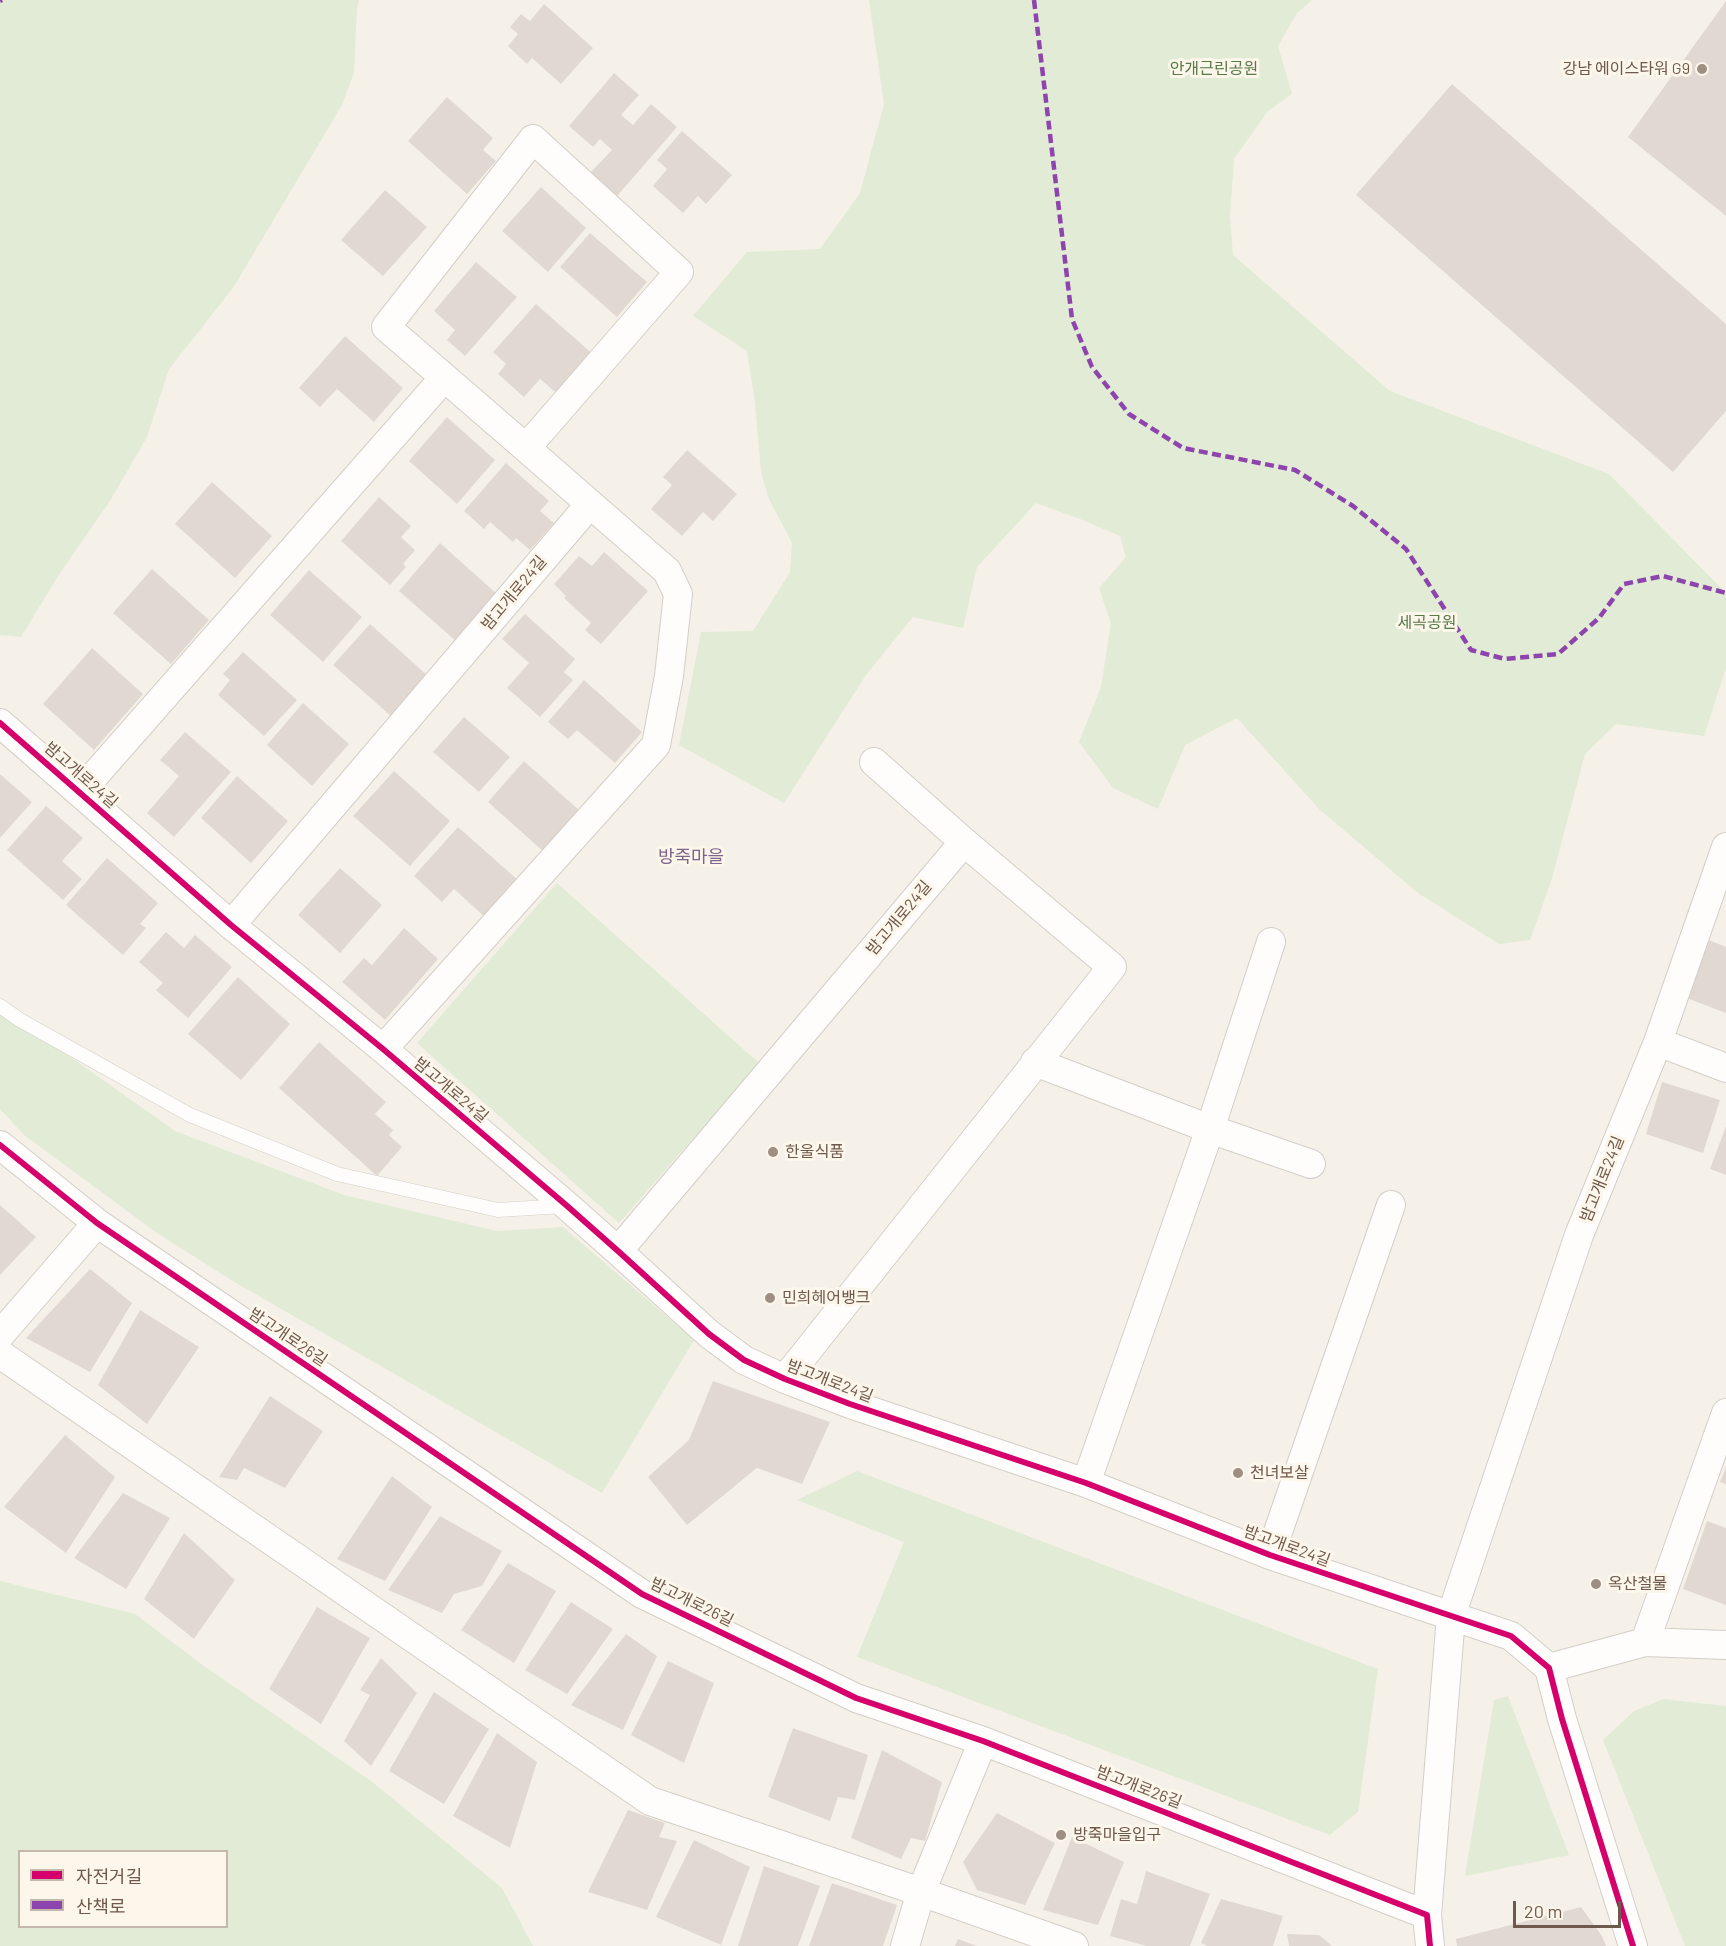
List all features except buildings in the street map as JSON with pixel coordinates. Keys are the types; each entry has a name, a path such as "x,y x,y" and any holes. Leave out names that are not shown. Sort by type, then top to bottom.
{"street":[{"path":"383,1049 656,745 669,676 678,594 667,571 386,327 533,139 679,272 526,448"},
{"name":"밤고개로24길","path":"80,792 444,378"},
{"name":"밤고개로24길","path":"231,925 590,504"},
{"name":"밤고개로24길","path":"0,723 231,925 383,1049 566,1205 709,1334 744,1360 784,1379 850,1404 1086,1483 1270,1555 1511,1636 1549,1668"},
{"path":"874,762 964,842"},
{"name":"밤고개로24길","path":"618,1251 964,842 1112,967 784,1379"},
{"name":"밤고개로24길","path":"1451,1616 1579,1235 1658,1042 1726,847"},
{"path":"1086,1483 1210,1128 1271,942"},
{"path":"1658,1042 1726,1068"},
{"path":"1035,1062 1311,1164"},
{"name":"밤고개로26길","path":"0,1145 97,1223 642,1594 856,1698 983,1741 1427,1915"},
{"name":"밤고개로24길","path":"1270,1555 1391,1205"},
{"path":"0,1335 97,1223"},
{"path":"0,1354 650,1801 1074,1946"},
{"path":"1645,1642 1726,1413"},
{"path":"1430,1946 1427,1915 1451,1616"},
{"path":"1633,1946 1562,1719 1549,1668 1645,1642 1726,1645"},
{"path":"905,1946 921,1892 983,1741"}],"lane":[{"path":"0,1006 20,1020 190,1115 337,1174 498,1210 566,1205"}],"green space":[{"path":"0,0 359,0 354,73 342,105 233,288 169,369 147,437 110,501 58,576 21,637 0,635"},
{"name":"세곡공원","path":"869,0 1312,0 1297,13 1278,46 1292,94 1267,112 1234,159 1230,217 1233,255 1390,391 1609,474 1726,593 1726,668 1704,736 1616,724 1585,754 1551,882 1530,940 1499,944 1418,893 1320,810 1237,718 1185,745 1158,809 1113,788 1079,742 1101,687 1111,623 1099,588 1126,557 1120,536 1036,503 977,567 963,628 913,617 866,675 784,803 679,745 701,632 753,631 790,572 792,543 768,497 761,472 755,403 747,351 693,316 747,252 820,249 860,193 884,104"},
{"path":"557,883 759,1063 619,1223 417,1043"},
{"path":"0,1007 175,1131 344,1195 497,1231 563,1227 694,1340 602,1493 236,1283 157,1233 24,1135 0,1109"},
{"path":"857,1471 1378,1669 1358,1812 1330,1835 857,1657 904,1542 797,1500"},
{"path":"0,1581 135,1614 204,1666 371,1781 502,1888 533,1946 0,1946"},
{"path":"1508,1696 1569,1855 1465,1876 1494,1700"},
{"path":"1663,1699 1726,1706 1726,1946 1685,1946 1603,1740 1634,1711"}],"marked path":[{"path":"1034,0 1072,319 1092,367 1129,414 1183,448 1295,470 1353,506 1406,549 1471,650 1505,659 1558,654 1599,618 1624,584 1663,576 1726,593"}],"cycle path":[{"path":"0,723 231,925 383,1049 566,1205 709,1334 744,1360 785,1379 850,1404 1086,1483 1270,1555 1511,1636 1549,1668 1562,1719 1633,1946"},
{"path":"0,1145 97,1223 642,1594 856,1698 983,1741 1427,1915 1430,1946"}],"place":[{"name":"강남 에이스타워 G9","path":"1702,69"},
{"name":"한울식품","path":"773,1152"},
{"name":"민희헤어뱅크","path":"770,1298"},
{"name":"천녀보살","path":"1238,1473"},
{"name":"옥산철물","path":"1596,1584"},
{"name":"방죽마을입구","path":"1061,1835"}],"district":[{"name":"방죽마을","path":"691,857"}],"park label":[{"name":"안개근린공원","path":"1214,69"}]}
